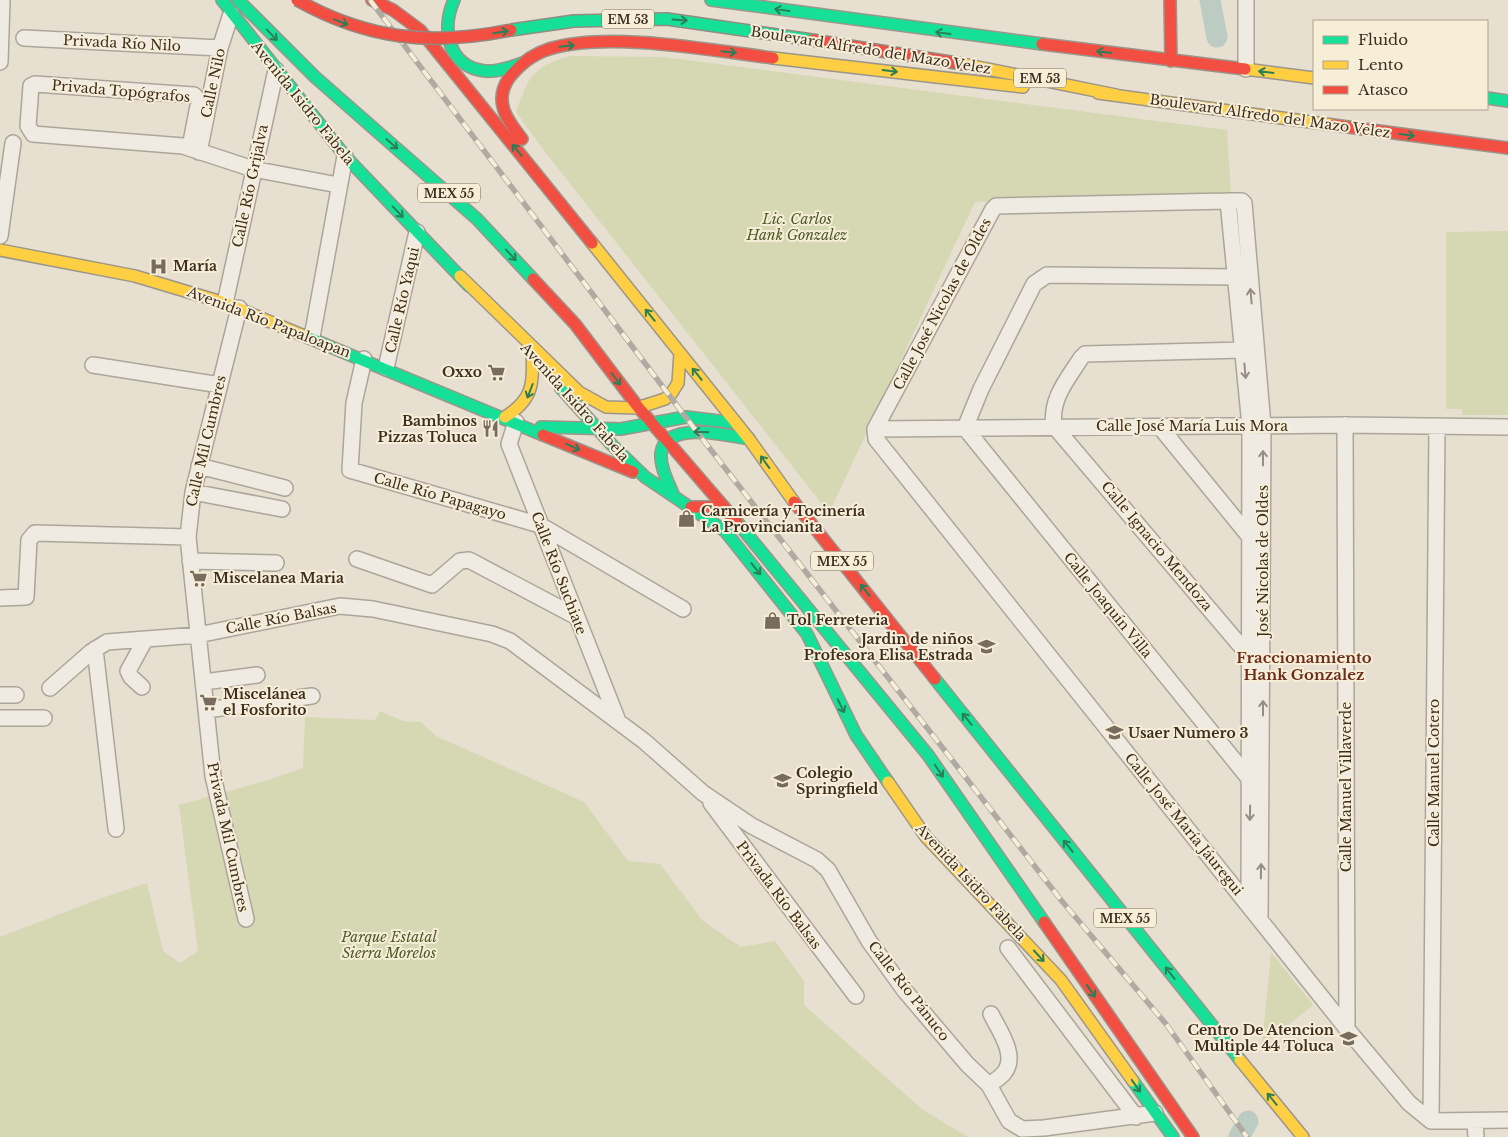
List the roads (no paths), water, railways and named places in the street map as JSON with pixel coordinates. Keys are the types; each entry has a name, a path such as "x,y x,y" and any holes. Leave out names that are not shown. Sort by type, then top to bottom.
{"main road":[{"name":"Avenida Isidro Fabela","path":"222,0 231,14 345,156 532,354 597,430 645,476 725,532 807,634 856,736 900,802 926,837 1061,980 1173,1137"},
{"name":"Avenida Isidro Fabela","path":"238,0 315,77 477,219 575,324 638,407 928,755 1193,1137"},
{"name":"Boulevard Alfredo del Mazo Velez","path":"297,0 320,13 355,27 406,38 461,38 537,26 608,19 658,18 685,20 963,64 1116,95 1508,148"},
{"name":"MEX 55","path":"372,0 392,10 420,30 749,439 798,508 1198,1009 1303,1137"},
{"path":"396,0 420,30"},
{"path":"454,0 449,10 446,33 450,46 462,63 483,71 499,70 523,63"},
{"name":"Boulevard Alfredo del Mazo Velez","path":"711,0 1313,78"},
{"path":"1170,0 1171,60"},
{"path":"580,229 503,111 502,100 505,86 523,63 538,52 550,48 590,44 641,44 771,56 1008,85 1116,95"},
{"path":"1488,98 1508,101"},
{"name":"Avenida Río Papaloapan","path":"0,250 135,276 232,305 645,476"},
{"path":"460,276 579,392 598,404 611,408 638,407 659,402 673,392 679,380 680,353"},
{"path":"516,422 520,408 530,395 533,380 532,354"},
{"name":"Avenida Río Papaloapan","path":"516,422 597,430 621,429 651,422 695,417 736,423"},
{"path":"673,494 660,462 660,452 667,441 680,433 697,432 749,439"},
{"path":"691,507 722,507 725,532"}],"street":[{"path":"0,62 2,0"},
{"path":"827,0 827,16"},
{"path":"1246,0 1246,69"},
{"name":"Calle Nilo","path":"195,150 220,48 231,14"},
{"name":"Privada Río Nilo","path":"24,38 220,48"},
{"name":"Calle Río Grijalva","path":"232,305 253,169 276,70"},
{"name":"Privada Topógrafos","path":"35,84 194,95 198,101 195,150 33,134 28,126 31,86 35,84"},
{"path":"0,236 13,143"},
{"path":"195,150 253,169 338,185"},
{"path":"312,337 338,185 345,156"},
{"name":"Calle José Nicolas de Oldes","path":"875,434 996,206 1228,201 1242,201 1244,203"},
{"name":"José Nicolas de Oldes","path":"1228,201 1230,239 1236,277 1243,350 1256,426 1249,536 1257,658 1251,781 1249,906"},
{"name":"José Nicolas de Oldes","path":"1244,203 1256,426 1260,920"},
{"name":"Calle Río Yaqui","path":"386,368 417,232"},
{"path":"965,428 981,389 1034,284 1040,278 1047,275 1236,277"},
{"name":"Calle Mil Cumbres","path":"198,635 188,537 193,492 220,385 232,305"},
{"path":"1054,426 1052,412 1056,398 1080,358 1085,354 1243,350"},
{"name":"Calle Río Papagayo","path":"364,359 354,403 350,470 540,525 683,609"},
{"path":"93,365 220,385"},
{"name":"Calle Río Suchiate","path":"516,422 509,444 618,722"},
{"name":"Calle José María Luis Mora","path":"875,434 965,428 1054,426 1345,425 1508,427"},
{"name":"Calle Manuel Villaverde","path":"1345,425 1347,1028"},
{"name":"Calle Ignacio Mendoza","path":"1054,426 1257,658"},
{"name":"Calle Manuel Cotero","path":"1431,1121 1437,426"},
{"path":"1160,427 1249,536"},
{"name":"Calle Joaquín Villa","path":"965,428 1251,781"},
{"name":"Calle José María Jáuregui","path":"875,434 1347,1028 1409,1102 1431,1121"},
{"path":"199,466 285,488"},
{"path":"193,492 282,509"},
{"path":"0,598 20,599 26,597 29,540 35,532 188,537"},
{"path":"357,559 432,586 460,561 468,560 575,616"},
{"path":"190,561 276,563"},
{"name":"Calle Río Balsas","path":"50,688 95,649 108,642 198,635 340,606 401,615 492,634 510,641 618,722"},
{"name":"Privada Mil Cumbres","path":"198,635 213,776 246,919"},
{"path":"142,687 130,677 128,671 145,640"},
{"path":"95,649 116,829"},
{"path":"204,682 257,675"},
{"path":"0,695 16,695"},
{"path":"206,710 312,696"},
{"path":"0,718 44,718"},
{"name":"Calle Río Pánuco","path":"618,722 644,741 703,793 752,826 817,860 828,870 869,941 905,991 962,1058 989,1085 1008,1121 1022,1129 1044,1128 1155,1113"},
{"name":"Privada Río Balsas","path":"703,793 856,996"},
{"path":"1008,948 1136,1117"},
{"path":"989,1085 1004,1074 1008,1066 1009,1055 1006,1043 991,1014"},
{"path":"1431,1121 1508,1120"},
{"path":"1475,1121 1476,1137"}],"waterway":[{"path":"1210,0 1217,37"},
{"path":"1239,1137 1248,1121"}],"railway":[{"path":"370,0 697,432 1061,900 1166,1024 1247,1137"}],"place":[{"name":"María","path":"159,266"},
{"name":"Oxxo","path":"496,372"},
{"name":"Bambinos Pizzas Toluca","path":"491,429"},
{"name":"Carnicería y Tocinería La Provincianita","path":"687,519"},
{"name":"Miscelanea Maria","path":"199,578"},
{"name":"Tol Ferreteria","path":"773,620"},
{"name":"Jardin de niños Profesora Elisa Estrada","path":"987,647"},
{"name":"Miscelánea el Fosforito","path":"209,702"},
{"name":"Usaer Numero 3","path":"1114,733"},
{"name":"Colegio Springfield","path":"782,781"},
{"name":"Centro De Atencion Multiple 44 Toluca","path":"1348,1038"}],"district":[{"name":"Fraccionamiento Hank Gonzalez","path":"1304,666"}],"park label":[{"name":"Lic. Carlos Hank Gonzalez","path":"797,227"},
{"name":"Parque Estatal Sierra Morelos","path":"389,946"}]}
